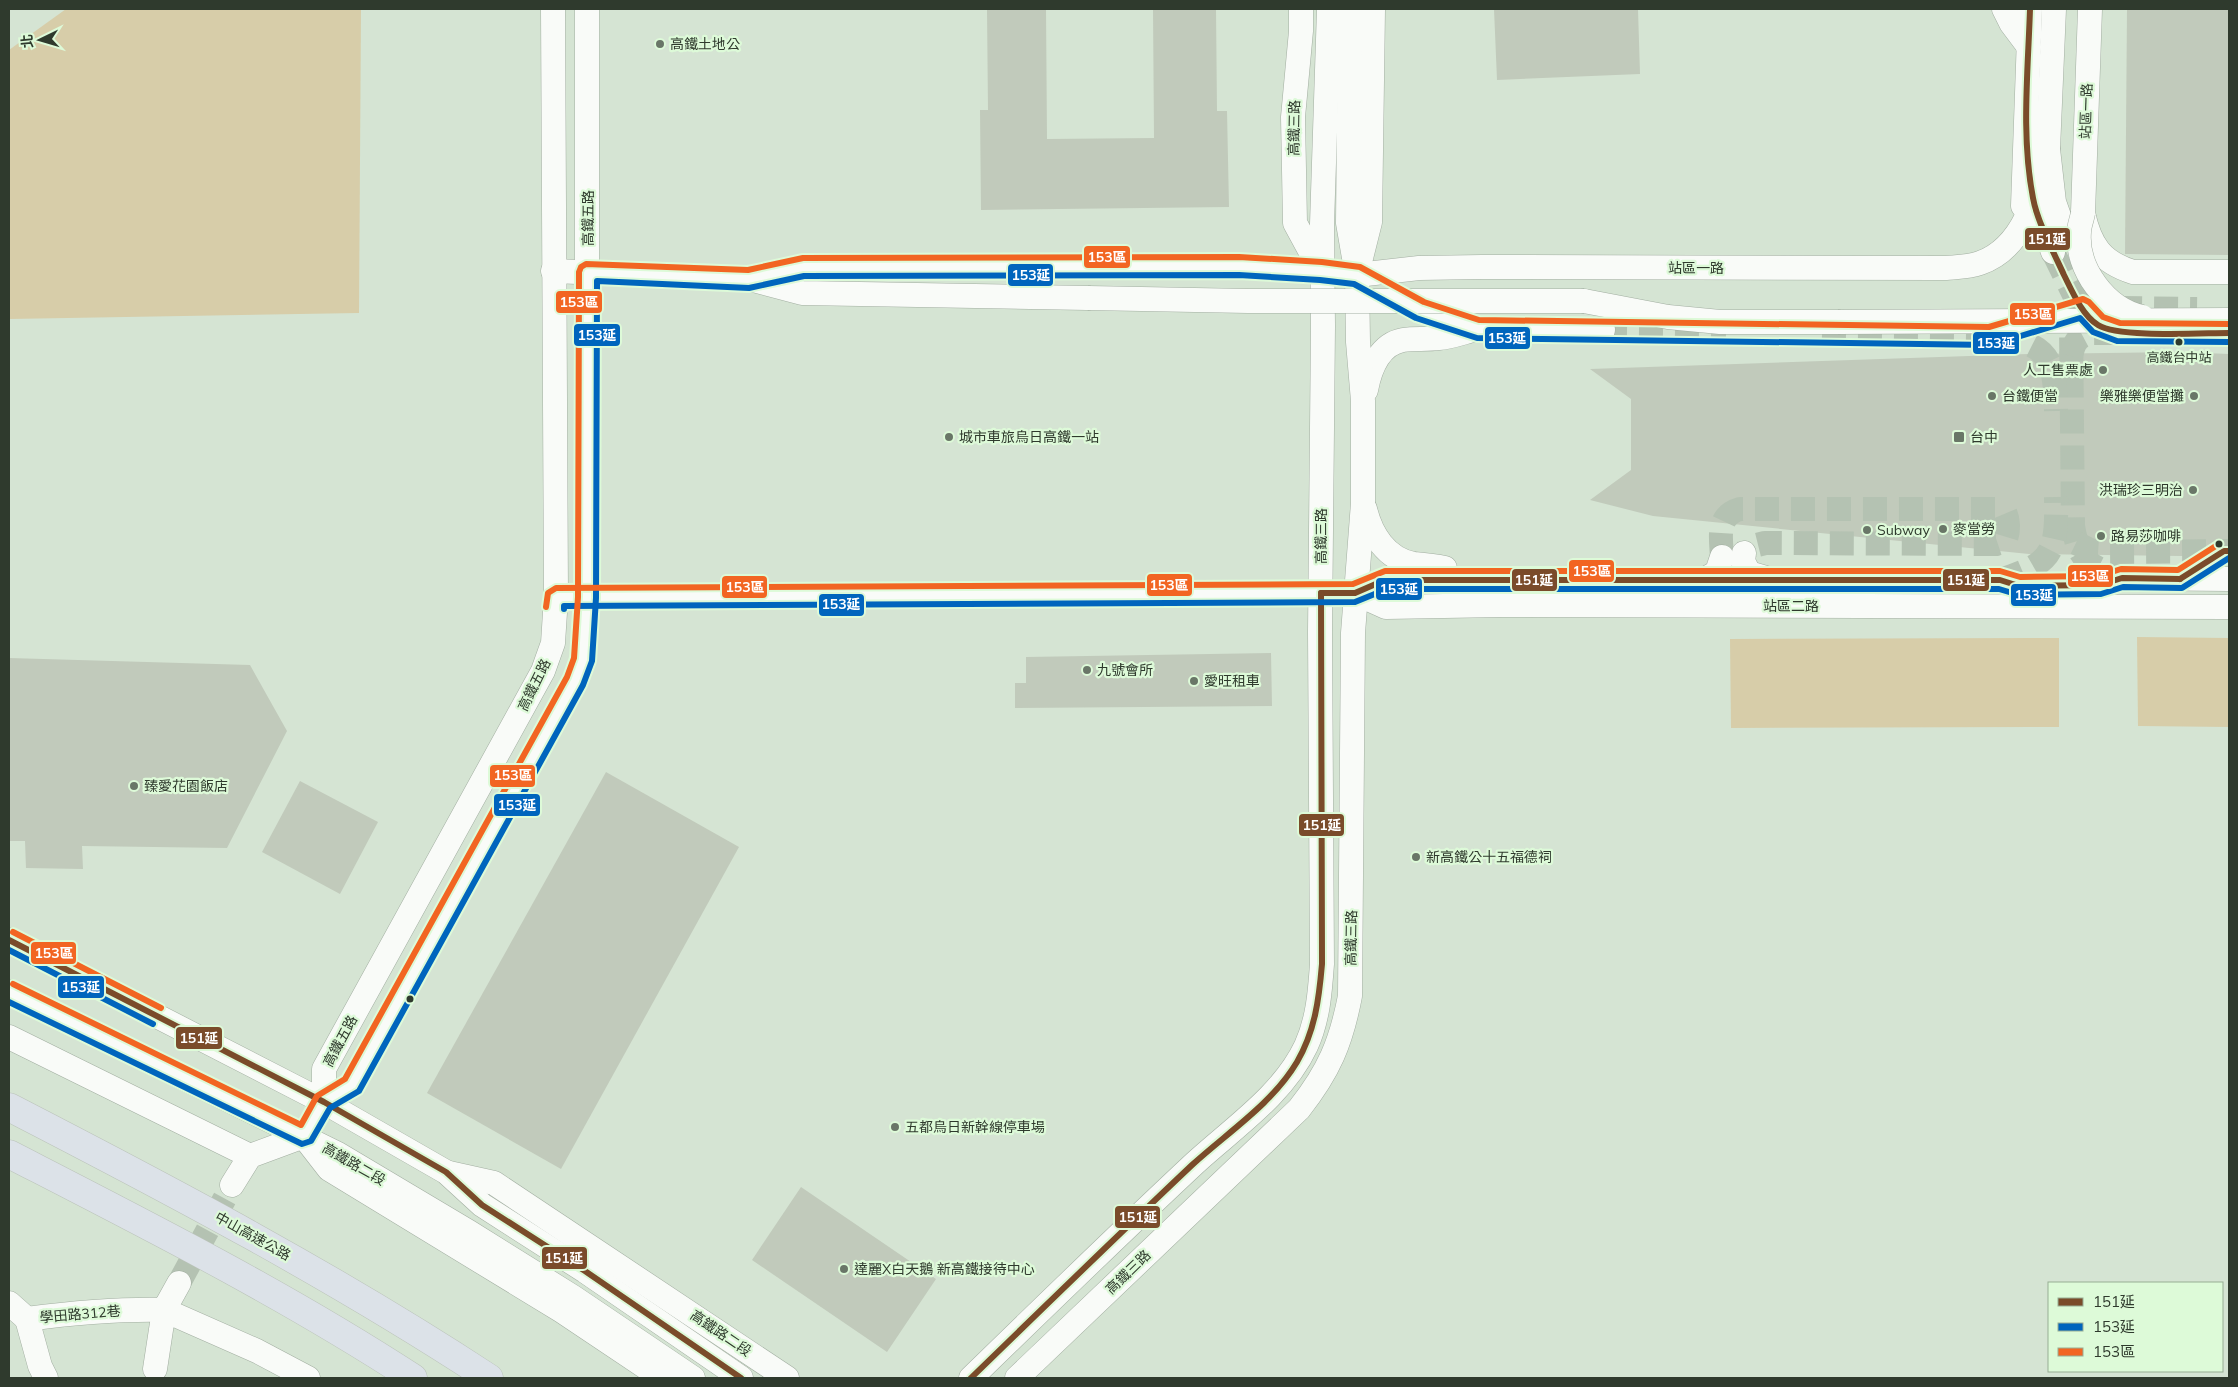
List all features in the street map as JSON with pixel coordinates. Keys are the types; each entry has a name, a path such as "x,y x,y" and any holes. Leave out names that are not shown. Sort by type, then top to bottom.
{"highway":[{"name":"中山高速公路","path":"9,1107 179,1195 312,1268 426,1337 489,1378"},
{"path":"9,1154 159,1232 283,1300 413,1378"}],"street":[{"name":"高鐵五路","path":"324,1102 324,1069 543,671 553,643 556,596 553,9"},
{"name":"高鐵五路","path":"304,1136 324,1102 352,1085 575,681 583,660 587,597 587,9"},
{"name":"高鐵三路","path":"1302,9 1293,117 1295,223 1321,270"},
{"name":"高鐵三路","path":"971,1378 1195,1163 1260,1104 1292,1069 1306,1046 1315,1021 1320,994 1322,964 1321,593 1323,326 1321,270 1329,9"},
{"name":"高鐵三路","path":"1017,1378 1299,1109 1319,1083 1332,1058 1345,1024 1350,996 1355,593 1363,503 1364,401 1358,342 1357,275 1348,223 1350,9"},
{"name":"高鐵三路","path":"1357,275 1370,222 1373,9"},
{"path":"2004,9 2029,47"},
{"path":"2030,9 2029,47 2037,149"},
{"name":"站區一路","path":"2021,227 2052,71 2054,9"},
{"name":"站區一路","path":"2090,9 2083,213 2079,233 2082,254 2096,286 2107,299 2134,315 2155,319"},
{"name":"站區一路","path":"554,271 749,279 803,267 1239,266 1321,270 1357,275 1419,268 1946,268 1980,263 1994,256 2012,240 2021,227 2033,200 2037,149"},
{"name":"站區一路","path":"2033,200 2060,245 2054,202 2037,149"},
{"name":"站區一路","path":"2083,213 2087,231 2095,248 2118,267 2133,272 2149,273 2229,272"},
{"path":"1538,267 1522,270 1512,278 1506,288 1504,299 1506,309 1514,319 1524,326 1540,330"},
{"name":"站區一路","path":"1357,275 1420,310 1478,329 1603,330"},
{"path":"749,279 802,293 1248,301 1584,301 1668,317 1720,322 2229,320"},
{"path":"1364,401 1372,366 1379,355 1391,344 1402,340 1440,338 1478,329"},
{"path":"1363,503 1372,531 1379,542 1387,550 1403,560 1496,579"},
{"path":"1705,579 1717,572 1733,555 1743,561 1749,573 1766,578"},
{"name":"站區二路","path":"556,596 1355,593 1385,580 1766,578 2000,580 2019,586 2100,586 2122,578 2229,579"},
{"name":"站區二路","path":"1355,593 1386,607 1512,605 2229,607"},
{"name":"高鐵路二段","path":"9,940 324,1102 446,1172 482,1205 585,1271 741,1378"},
{"path":"9,992 304,1136"},
{"path":"9,1037 250,1156"},
{"path":"232,1185 250,1156 304,1136"},
{"name":"高鐵路二段","path":"304,1136 329,1169 554,1306 662,1378"},
{"name":"高鐵路二段","path":"304,1136 338,1154 469,1232 573,1297 693,1378"},
{"name":"高鐵路二段","path":"446,1172 494,1183 787,1378"},
{"path":"155,1369 164,1310 179,1283"},
{"path":"9,1303 27,1319"},
{"path":"164,1310 256,1351 308,1378"},
{"name":"學田路312巷","path":"46,1378 40,1366 27,1319 85,1312 164,1310"}],"shaded area":[{"path":"66,9 361,9 359,313 9,319 9,50"},
{"path":"2137,637 2229,638 2229,727 2138,726"},
{"path":"2059,638 2059,727 1731,728 1730,639"}],"building":[{"path":"987,9 1046,9 1047,139 1154,138 1153,9 1216,9 1217,111 1227,111 1229,207 981,210 980,110 988,110"},
{"path":"1494,9 1638,9 1640,74 1497,80"},
{"path":"2127,9 2229,9 2229,255 2125,254"},
{"name":"高鐵台中站","path":"2180,352 2229,354 2229,554 2181,556 2029,554 1653,516 1590,500 1631,470 1631,399 1590,369 2028,354"},
{"path":"1271,653 1272,706 1015,708 1015,683 1026,683 1026,657"},
{"name":"臻愛花園飯店","path":"9,658 250,665 287,731 227,848 82,846 83,869 26,868 25,841 9,841"},
{"path":"606,772 739,847 561,1169 427,1093"},
{"path":"300,781 378,822 340,894 262,852"},
{"name":"達麗X白天鵝 新高鐵接待中心","path":"801,1187 936,1279 887,1352 752,1260"}],"tunnel":[{"path":"2053,252 2073,293 2092,319"},
{"path":"1822,333 1990,336 2083,308"},
{"path":"2084,308 2075,312 2071,324 2073,526 2075,538 2082,555 2087,561 2101,570 2122,578"},
{"path":"2118,308 2197,309"},
{"path":"1603,330 1726,332"},
{"path":"2071,356 2073,347 2079,338 2091,333 2229,333"},
{"path":"1997,337 2028,344 2039,350 2046,358 2054,379 2056,411"},
{"path":"2000,580 2032,568 2049,553 2055,531 2056,497"},
{"path":"1722,557 1721,535 1723,522 1732,512 1740,509 1996,509 2005,512 2008,523 2005,541 1996,544 1765,543 1749,547 1744,553"},
{"path":"2076,543 2092,551 2106,552 2229,551"},
{"path":"179,1283 232,1185"}],"transit line":[{"name":"151延","path":"2030,9 2026,128 2029,175 2038,217 2078,302 2092,321 2108,329 2141,333 2229,333"},
{"name":"153區","path":"13,984 301,1125 317,1096 345,1079 567,677 574,658 578,597 579,272 581,267 586,264 748,270 803,258 1239,257 1322,262 1360,267 1424,302 1479,320 1989,327 2083,299 2089,302 2103,317 2120,323 2229,324"},
{"name":"153延","path":"9,1002 302,1144 311,1141 330,1108 359,1091 583,685 592,661 596,598 597,281 749,288 804,276 1239,275 1354,284 1416,318 1477,338 1991,345 2080,318 2093,332 2117,341 2229,342"},
{"name":"153區","path":"546,607 548,593 556,588 1353,584 1385,571 2000,571 2020,577 2099,576 2121,569 2178,570 2219,544"},
{"name":"151延","path":"2180,579 2224,551 2229,551"},
{"name":"153延","path":"564,609 564,606 1355,602 1387,589 1999,589 2019,595 2101,594 2123,587 2182,588 2229,558"},
{"name":"151延","path":"1321,593 1355,593 1385,580 2000,580 2019,586 2100,585 2122,578 2180,579"},
{"name":"151延","path":"971,1378 1192,1165 1249,1117 1275,1091 1297,1062 1308,1039 1315,1014 1322,964 1321,593"},
{"name":"153區","path":"13,932 161,1008"},
{"name":"151延","path":"9,940 324,1102 446,1172 482,1205 585,1271 741,1378"},
{"name":"153延","path":"9,950 153,1024"}],"place":[{"name":"高鐵土地公","path":"660,44"},
{"name":"高鐵台中站","path":"2179,342"},
{"name":"人工售票處","path":"2103,370"},
{"name":"台鐵便當","path":"1992,396"},
{"name":"樂雅樂便當攤","path":"2194,396"},
{"name":"城市車旅烏日高鐵一站","path":"949,437"},
{"name":"台中","path":"1959,437"},
{"name":"洪瑞珍三明治","path":"2193,490"},
{"name":"麥當勞","path":"1943,529"},
{"name":"Subway","path":"1867,530"},
{"name":"路易莎咖啡","path":"2101,536"},
{"name":"九號會所","path":"1087,670"},
{"name":"愛旺租車","path":"1194,681"},
{"name":"臻愛花園飯店","path":"134,786"},
{"name":"新高鐵公十五福德祠","path":"1416,857"},
{"name":"五都烏日新幹線停車場","path":"895,1127"},
{"name":"達麗X白天鵝 新高鐵接待中心","path":"844,1269"}]}
